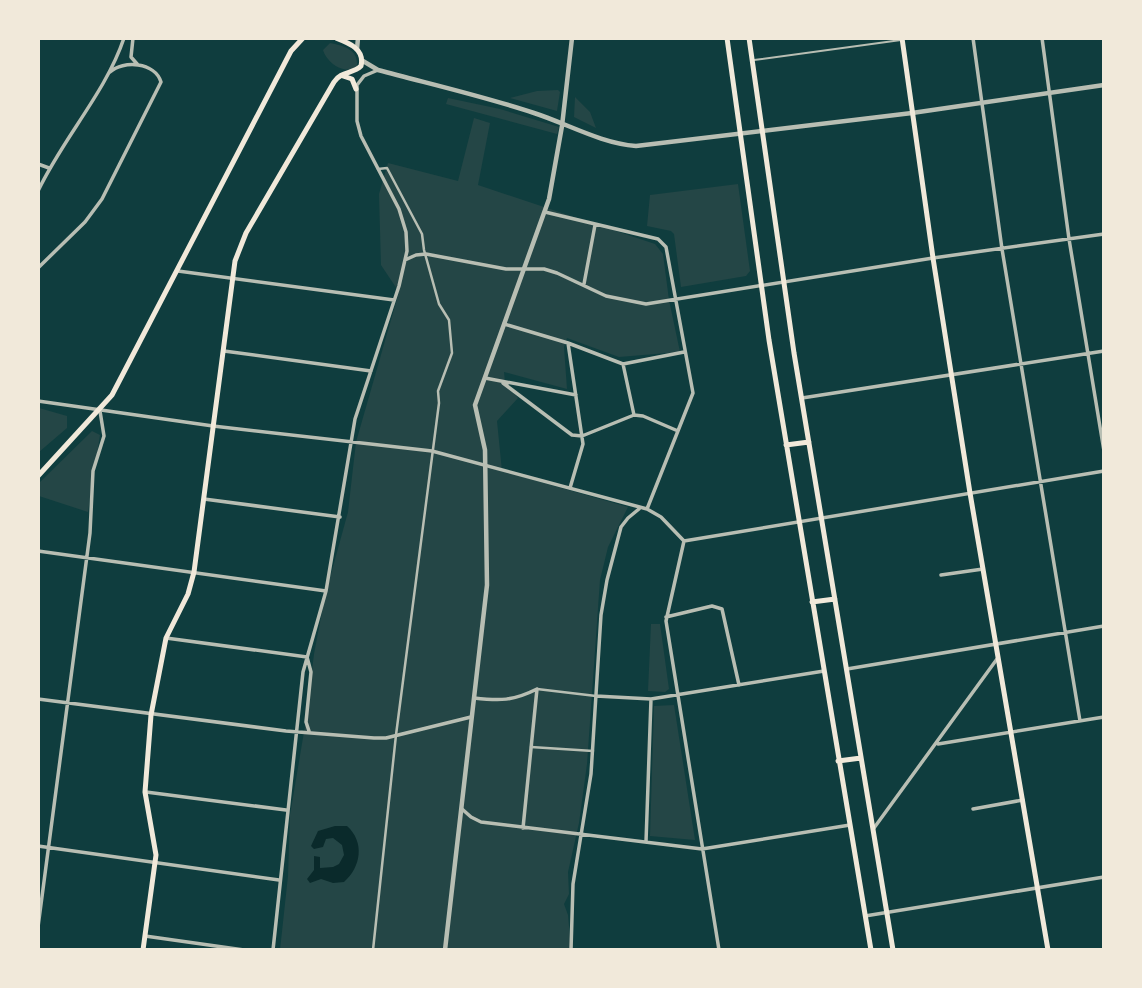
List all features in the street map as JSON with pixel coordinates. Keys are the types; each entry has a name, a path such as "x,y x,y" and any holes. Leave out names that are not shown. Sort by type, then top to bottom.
{"main road":[{"path":"38,476 100,411 129,367 291,51 303,38"},
{"path":"143,950 155,863 155,844 145,792 151,715 166,638 188,594 194,572 231,278 246,233 337,78 341,74 356,70 362,61 357,49 336,38"},
{"path":"726,38 786,445 871,950"},
{"path":"749,38 808,442 894,950"},
{"path":"902,39 970,494 1048,950"},
{"path":"337,78 350,77 356,89"},
{"path":"786,445 808,442"},
{"path":"812,602 835,599"},
{"path":"838,761 861,758"}],"street":[{"path":"39,190 49,168 110,72 124,38"},
{"path":"38,268 85,222 97,206 160,84 161,79 157,74 139,65 131,57 133,38"},
{"path":"357,49 358,38"},
{"path":"445,950 487,585 484,445 475,410 502,324 545,212 563,122 572,38"},
{"path":"973,38 1002,249 1080,721"},
{"path":"1042,38 1069,239 1104,451"},
{"path":"362,61 378,70 500,102 563,122 603,140 636,146 763,133 1104,85"},
{"path":"110,72 123,64 139,65"},
{"path":"273,950 295,731 307,657 326,591 355,419 405,260 406,232 399,209 357,121 356,89 363,76 378,70"},
{"path":"38,164 49,168"},
{"path":"373,950 396,735 439,403 438,391 452,353 449,320 439,304 422,234 387,167 378,169"},
{"path":"545,212 658,239 664,243 693,393 647,509"},
{"path":"583,285 595,225"},
{"path":"405,260 425,254 523,270 550,270 600,294 646,304 933,258 1104,234"},
{"path":"178,271 394,300"},
{"path":"502,324 568,343 623,363 684,352"},
{"path":"568,343 582,436 582,452 570,488"},
{"path":"222,350 371,372"},
{"path":"802,398 1104,351"},
{"path":"623,363 634,415"},
{"path":"484,378 576,394"},
{"path":"503,383 572,435 582,436 634,415 643,416 678,431"},
{"path":"38,401 213,426 432,452 647,509 662,517 684,541"},
{"path":"38,927 87,558 93,471 104,436 100,411"},
{"path":"684,541 1104,471"},
{"path":"204,499 340,517"},
{"path":"571,950 573,884 593,751 601,615 621,527 628,517 640,508"},
{"path":"684,541 666,617 719,950"},
{"path":"38,551 326,591"},
{"path":"941,575 983,569"},
{"path":"666,617 715,606 722,609 739,685"},
{"path":"846,669 1104,626"},
{"path":"166,638 307,657"},
{"path":"307,657 311,672 306,727 311,732"},
{"path":"874,828 997,659"},
{"path":"474,698 516,699 537,689 651,699 824,671"},
{"path":"523,828 537,689"},
{"path":"38,699 151,715 374,738 471,717"},
{"path":"646,842 651,699"},
{"path":"936,745 1104,717"},
{"path":"949,728 959,741"},
{"path":"531,747 593,751"},
{"path":"145,792 286,810"},
{"path":"973,808 1023,800"},
{"path":"462,809 481,822 702,849 850,825"},
{"path":"38,846 279,880"},
{"path":"865,916 1104,877"},
{"path":"145,936 244,950"}],"lane":[{"path":"752,60 902,39"}],"shaded area":[{"path":"330,43 353,52 357,66 347,70 332,63 323,50"},
{"path":"558,90 557,111 510,98 537,91"},
{"path":"575,97 590,112 596,128 574,117"},
{"path":"448,98 500,109 559,127 557,134 446,104"},
{"path":"474,118 490,123 478,185 655,244 663,254 680,352 619,357 567,338 564,347 567,389 504,372 505,382 518,398 497,421 502,471 628,507 608,547 600,580 587,764 579,823 568,872 569,894 564,904 568,915 571,949 280,950 288,876 290,815 314,654 325,596 348,512 356,442 399,292 381,265 379,194 388,163 458,181"},
{"path":"738,184 750,271 746,276 681,287 674,234 647,226 650,195"},
{"path":"39,408 67,416 67,428 39,452"},
{"path":"92,431 100,435 88,512 39,496 39,483"},
{"path":"651,624 660,624 669,689 665,692 648,691"},
{"path":"674,705 695,840 650,836 654,706"},
{"path":"347,826 357,839 359,854 354,869 344,882 333,883 321,879 310,883 307,879 314,870 314,856 320,857 320,868 339,864 344,855 342,845 333,838 326,839 323,847 314,849 311,846 318,831"}]}
